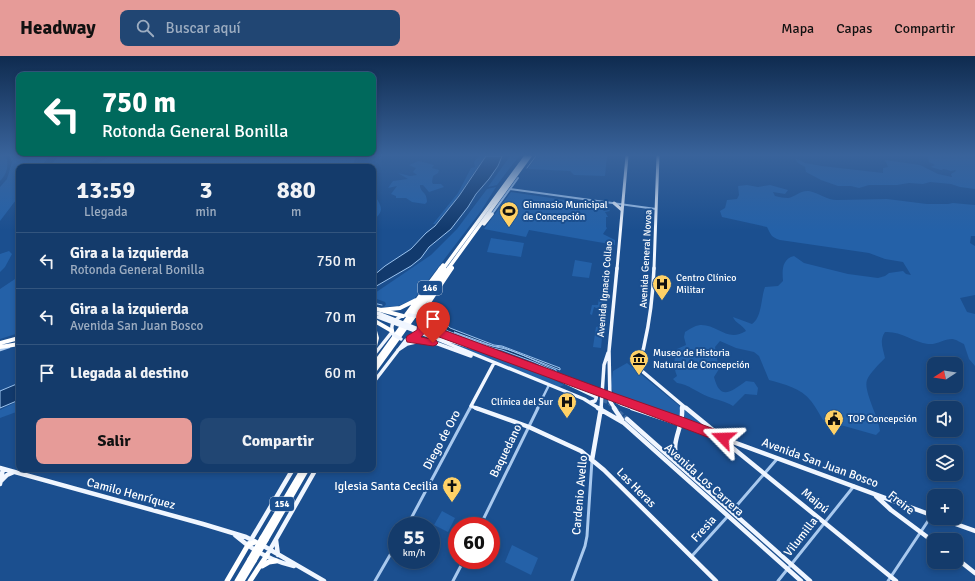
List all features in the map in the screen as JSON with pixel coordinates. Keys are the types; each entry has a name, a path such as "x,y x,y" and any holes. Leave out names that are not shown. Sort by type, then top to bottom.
{"highway":[{"name":"146","path":"405,326 509,180"},
{"name":"146","path":"459,251 474,234 513,180"},
{"path":"474,234 492,214"},
{"path":"376,311 379,314 406,315 438,271 459,251"},
{"path":"422,321 423,312 459,251"},
{"path":"379,314 402,307 418,299"},
{"path":"431,299 428,309 430,320 447,336"},
{"path":"376,322 393,333"},
{"path":"376,362 405,326"},
{"path":"376,369 405,326"},
{"path":"0,342 16,338"},
{"path":"0,346 16,344"},
{"name":"154","path":"242,581 300,472"},
{"name":"154","path":"264,539 305,472"},
{"path":"227,581 248,545 253,540"},
{"path":"250,581 266,553"},
{"path":"258,568 277,558"},
{"name":"154","path":"237,581 252,560"}],"main road":[{"name":"Avenida Ignacio Collao","path":"624,180 609,351 609,396 612,406 626,425"},
{"name":"Avenida General Novoa","path":"637,359 644,349 653,302 657,180"},
{"path":"614,203 622,210"},
{"path":"376,314 438,338 485,360"},
{"path":"376,352 393,333 394,322 406,315 417,316 429,328 447,336 593,389 602,395 609,396"},
{"path":"376,379 394,354 408,339 421,333 423,327 422,321"},
{"path":"393,333 400,339 427,341 494,363 550,384 601,408 602,395"},
{"path":"438,338 495,353"},
{"path":"394,354 407,344 427,341"},
{"name":"Avenida Ignacio Collao","path":"602,395 604,365 609,351"},
{"name":"Maipú","path":"637,359 635,364 638,369 825,522 889,579 896,581"},
{"name":"Diego de Oro","path":"471,406 494,363"},
{"path":"543,371 594,396"},
{"path":"590,402 596,401 597,398 597,394 593,389"},
{"name":"Avenida San Juan Bosco","path":"609,396 621,404 681,423 927,514"},
{"path":"678,462 673,446 681,423 683,413 682,404"},
{"name":"Las Heras","path":"471,406 529,427 570,445 592,460 716,581"},
{"name":"Avenida Los Carrera","path":"601,408 626,425 730,514 792,564 810,581"},
{"name":"Cardenio Avello","path":"592,460 601,408"},
{"path":"621,420 628,417 678,462"},
{"name":"Avenida Los Carrera","path":"627,419 678,462 730,514 801,581"},
{"path":"736,443 737,450"},
{"path":"0,482 2,469"},
{"name":"Camilo Henríquez","path":"2,469 203,524 253,540 266,553"},
{"path":"0,482 14,472"},
{"path":"253,540 291,472"},
{"path":"266,553 276,539 314,472"},
{"name":"Freire","path":"874,494 891,510 927,537"},
{"path":"958,525 975,531"},
{"name":"Camilo Henríquez","path":"234,534 248,545 298,567 324,581"},
{"path":"276,539 277,558"},
{"path":"963,564 975,573"}],"street":[{"path":"492,214 516,180"},
{"path":"510,189 656,209"},
{"path":"0,350 16,345"},
{"name":"Baquedano","path":"484,517 550,384"},
{"name":"Diego de Oro","path":"412,517 471,406"},
{"name":"Fresia","path":"691,557 766,473 777,458"},
{"name":"Cardenio Avello","path":"572,581 587,539 592,460"},
{"name":"Vilumilla","path":"778,581 854,486"},
{"path":"889,579 927,524"},
{"path":"375,581 388,559"},
{"path":"453,581 459,569"}],"shaded area":[{"path":"6,180 16,180 16,200 0,221 0,187"},
{"path":"432,180 433,184 441,184 444,187 429,192 423,185 420,185 420,188 427,198 427,202 425,204 412,202 406,198 396,198 396,196 391,194 397,186 388,188 393,181"},
{"path":"464,180 469,180 455,201 435,224 433,224 458,193"},
{"path":"469,180 488,180 451,229 429,247 421,258 411,266 376,286 376,274 411,249 435,226"},
{"path":"493,180 500,180 497,185 488,187"},
{"path":"822,180 975,180 975,189 951,184 930,182 923,184 909,183 897,185 869,185 859,188 851,186 838,186"},
{"path":"747,185 758,187 770,185 788,190 785,194 773,192 775,196 785,198 809,191 833,200 887,199 927,204 953,203 975,205 975,236 971,236 970,243 975,246 975,295 960,298 967,312 975,314 975,366 969,359 964,344 955,340 949,339 934,344 928,344 896,333 885,332 882,342 885,358 870,375 866,385 879,425 880,431 876,435 823,420 813,403 802,393 792,387 769,380 759,356 754,352 736,348 720,341 715,347 719,369 714,377 716,385 723,392 727,392 746,381 754,382 758,388 757,395 745,394 733,406 677,383 673,379 677,376 674,366 677,349 686,345 684,337 685,332 700,325 706,325 733,335 746,331 735,321 733,317 752,324 755,321 758,317 765,287 778,286 783,281 785,262 790,257 794,256 804,263 848,274 878,278 889,273 903,271 906,274 911,275 903,262 885,259 869,253 780,240 772,235 767,227 722,217 720,211 725,208 727,200 737,199 739,195 738,186"},
{"path":"496,187 481,211 414,299 398,306 384,307 386,304 385,302 376,299 376,292 431,255 457,229 487,189"},
{"path":"511,192 598,205 604,211 609,210 610,211 605,212 608,217 606,217 607,228 603,234 615,240 615,245 529,230 526,237 484,229"},
{"path":"376,197 381,209 376,218"},
{"path":"491,238 524,243 521,257 487,252"},
{"path":"9,251 12,254 5,267 0,272 0,254"},
{"path":"575,260 592,263 589,278 572,276"},
{"path":"16,280 16,334 0,339 0,289"},
{"path":"599,297 606,299 601,348 593,347 596,327 599,326 601,310 594,307 592,315 590,314 592,305 598,305"},
{"path":"435,306 439,318 450,328 560,368 560,370 524,356 556,370 556,372 534,362 493,348 448,331 439,324 435,318 432,307","holes":["454,332 493,346 502,347 513,351 508,350 489,345 478,342"]},
{"path":"459,345 512,362 564,385 559,387 458,347"},
{"path":"627,363 709,430 614,395 611,386 613,371"},
{"path":"16,384 16,401 0,408 0,391"},
{"path":"16,402 16,412 0,418 0,410"},
{"path":"442,511 453,517 448,517 448,532 440,528 440,517 439,517"},
{"path":"512,545 538,558 531,575 505,562"}],"waterway":[{"path":"376,304 382,305"}],"tunnel":[{"path":"594,396 609,403 614,408"},
{"path":"614,408 627,419"}],"place":[{"name":"Gimnasio Municipal de Concepción","path":"509,228"},
{"name":"Centro Clínico Militar","path":"662,301"},
{"name":"Museo de Historia Natural de Concepción","path":"639,376"},
{"name":"Clínica del Sur","path":"567,419"},
{"name":"TOP Concepción","path":"834,436"},
{"name":"Iglesia Santa Cecilia","path":"452,503"}],"route":[{"path":"433,343 418,339 411,339 421,333 423,322 435,331 609,396 685,422 723,438"}]}
